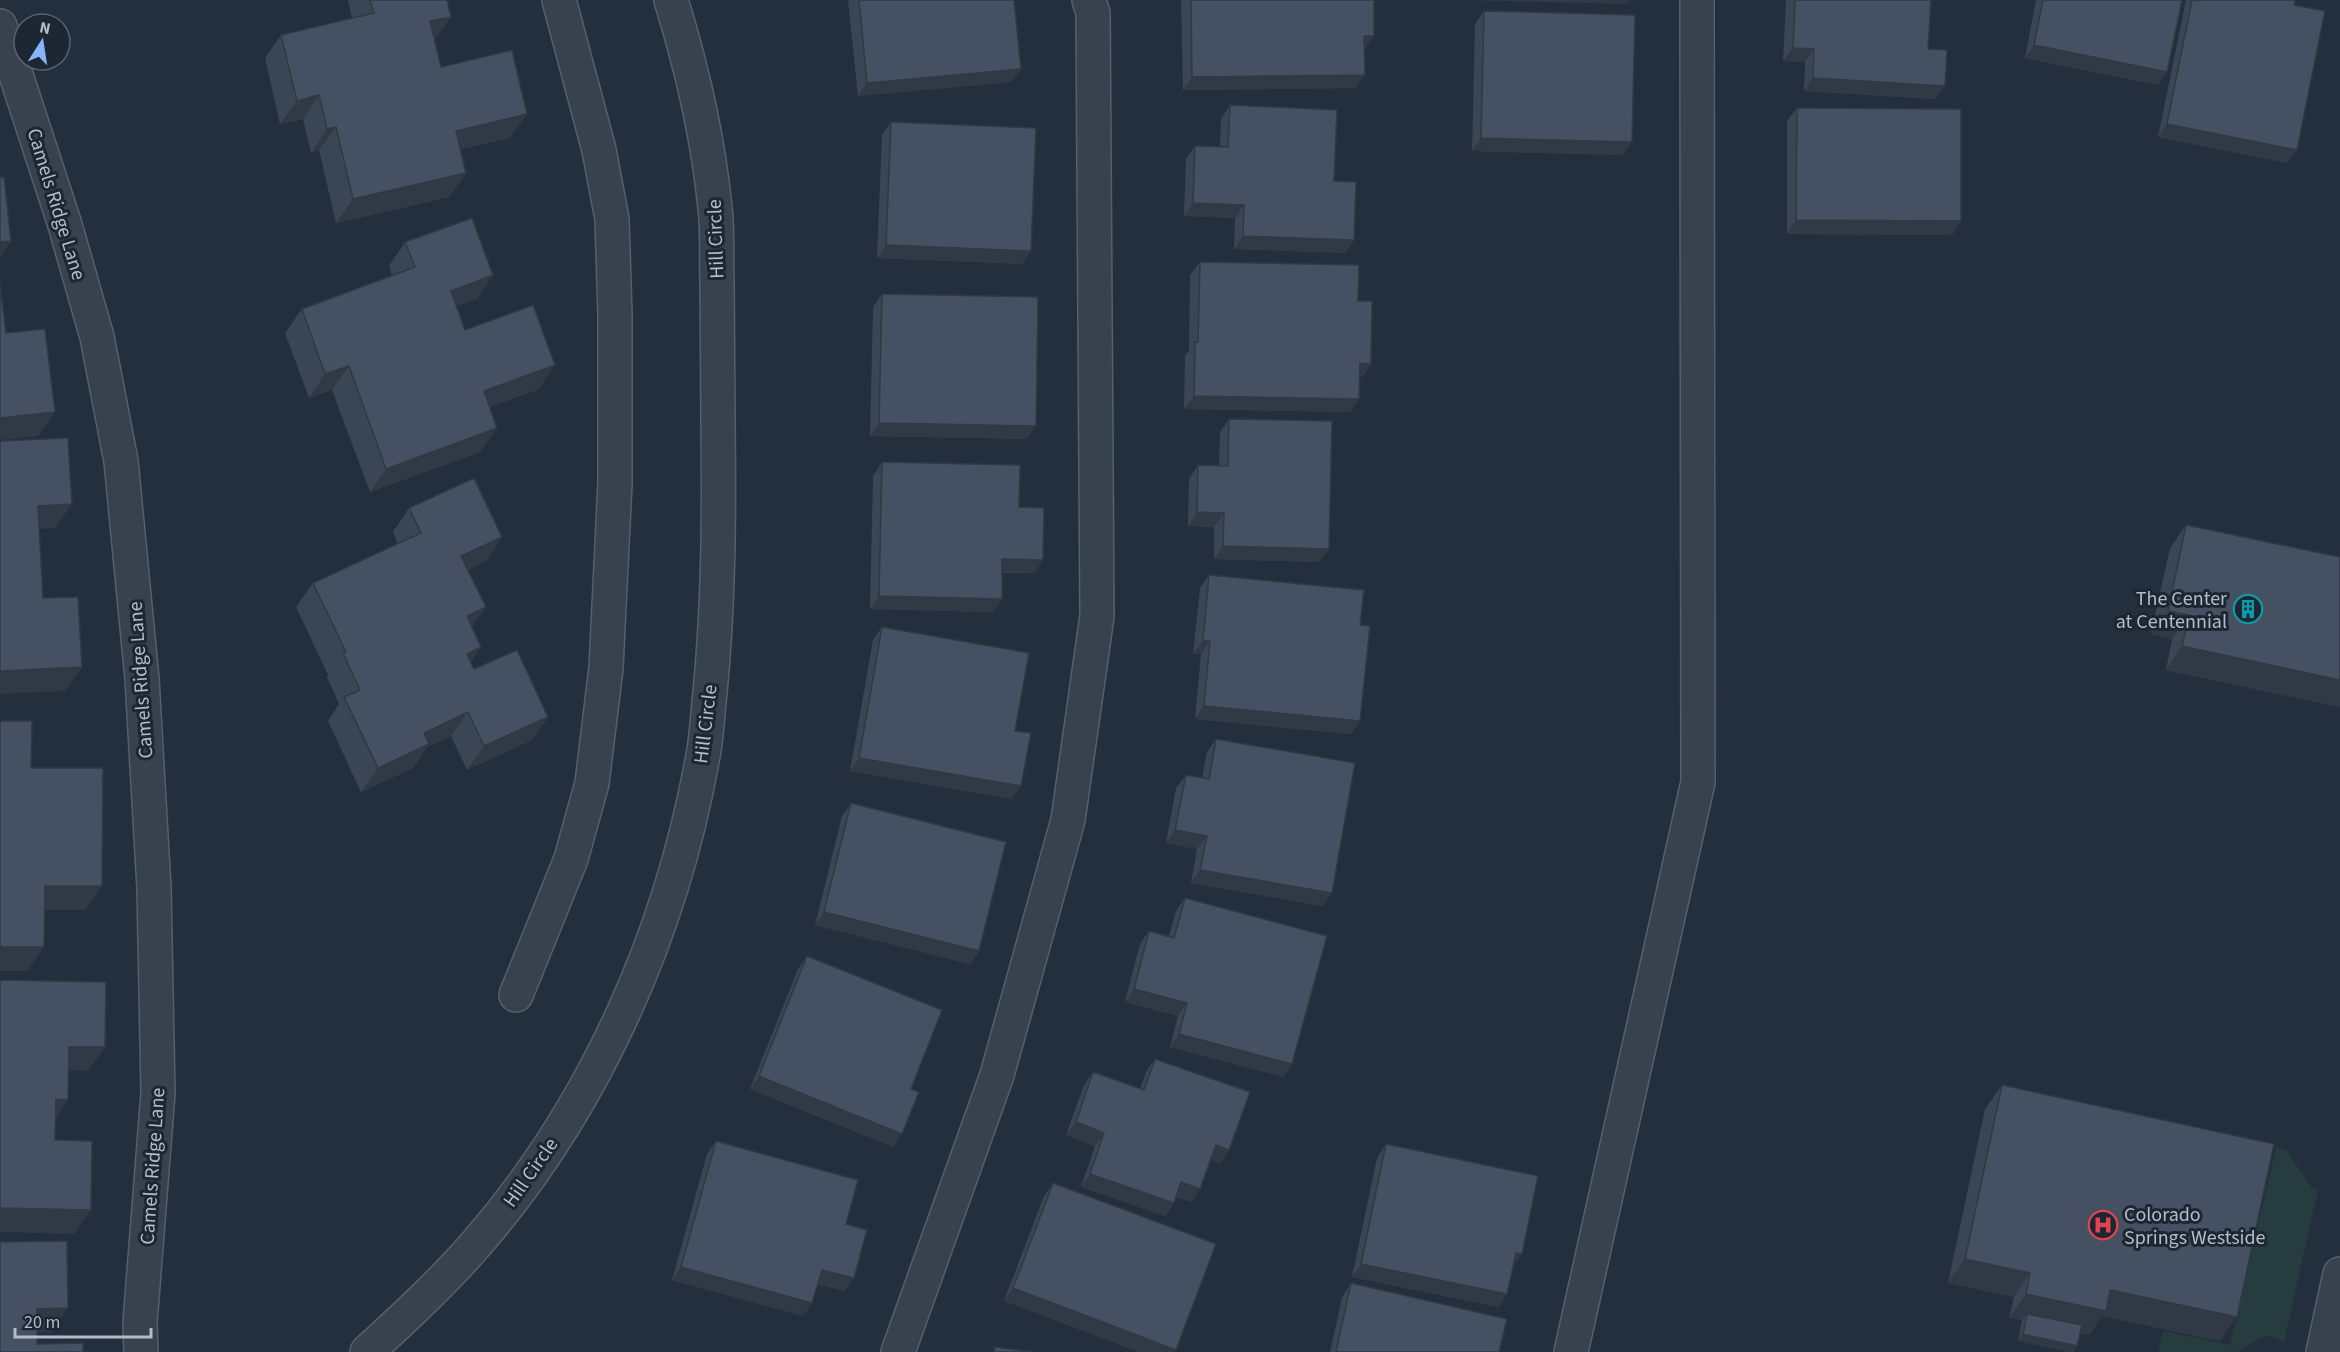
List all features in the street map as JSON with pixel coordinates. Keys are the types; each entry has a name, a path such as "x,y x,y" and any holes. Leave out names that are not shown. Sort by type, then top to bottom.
{"street":[{"path":"516,995 571,859 592,783 606,668 615,483 615,315 612,219 599,150 560,0"},
{"name":"Hill Circle","path":"367,1352 476,1245 527,1179 582,1097 622,1016 656,932 685,839 704,748 714,650 719,544 716,212 704,124 688,56 671,0"},
{"path":"898,1352 997,1075 1068,820 1097,616 1093,13 1089,0"},
{"path":"1571,1352 1698,782 1698,0"},
{"name":"Camels Ridge Lane","path":"0,26 65,225 97,337 121,461 142,679 154,888 158,1094 141,1312 141,1352"},
{"path":"2323,1352 2340,1274"}],"green space":[{"path":"2276,1148 2287,1151 2312,1188 2318,1190 2284,1342 2270,1336 2259,1338 2238,1352 2158,1352 2163,1331 2230,1345"}],"building":[{"path":"370,0 447,0 451,17 430,21 441,67 512,50 527,114 456,131 466,173 353,199 336,127 327,129 319,95 297,101 281,35 374,13"},
{"path":"859,0 1014,0 1021,69 867,83"},
{"path":"1191,0 1374,0 1374,36 1364,36 1365,75 1192,77"},
{"path":"1795,0 1931,0 1928,49 1947,50 1945,86 1813,78 1814,49 1793,48"},
{"path":"2043,0 2182,0 2167,72 2034,45"},
{"path":"2192,0 2295,0 2294,5 2325,11 2297,150 2167,124"},
{"path":"1484,11 1635,15 1632,142 1481,138"},
{"path":"1230,105 1337,110 1334,181 1356,182 1354,240 1243,236 1244,205 1193,203 1195,146 1228,147"},
{"path":"1797,108 1961,109 1961,221 1796,220"},
{"path":"891,122 1036,128 1031,251 886,245"},
{"path":"0,177 4,177 11,241 0,242"},
{"path":"472,218 493,275 451,291 465,330 533,305 555,365 484,391 497,428 386,469 349,366 325,374 302,309 415,267 405,242"},
{"path":"1200,262 1359,265 1358,301 1372,301 1371,364 1360,363 1359,399 1194,396"},
{"path":"0,284 6,333 45,329 55,412 0,418"},
{"path":"882,294 1038,297 1036,426 879,423"},
{"path":"1229,419 1332,421 1329,549 1223,546 1224,513 1197,512 1198,465 1228,466"},
{"path":"68,438 72,504 38,506 43,598 78,597 82,667 0,671 0,441"},
{"path":"882,462 1020,465 1019,507 1044,508 1043,560 1002,559 1002,599 879,596"},
{"path":"474,478 502,537 461,556 486,607 467,616 481,647 467,654 474,669 517,650 548,717 484,746 468,712 424,733 429,744 378,768 344,697 360,690 343,653 346,652 313,583 421,533 409,508"},
{"name":"The Center at Centennial","path":"2186,525 2340,557 2340,680 2182,646 2189,615 2168,611"},
{"path":"1209,575 1364,590 1360,625 1370,626 1360,721 1204,706 1210,641 1203,641"},
{"path":"882,627 1029,653 1015,731 1031,733 1021,786 859,758"},
{"path":"0,721 32,721 31,768 103,768 102,886 45,886 44,947 0,947"},
{"path":"1216,739 1355,763 1332,893 1200,870 1207,836 1175,830 1186,775 1209,779"},
{"path":"851,803 1006,842 979,951 824,912"},
{"path":"1185,898 1327,936 1292,1064 1179,1034 1187,1003 1134,989 1149,931 1174,938"},
{"path":"807,956 942,1010 911,1089 919,1092 902,1134 759,1076"},
{"path":"0,980 106,982 105,1047 69,1047 68,1100 56,1099 55,1140 92,1141 91,1210 0,1208"},
{"path":"1155,1059 1250,1092 1229,1150 1216,1145 1200,1189 1181,1182 1174,1203 1090,1174 1104,1133 1076,1122 1093,1072 1144,1090"},
{"name":"Colorado Springs Westside","path":"2002,1085 2274,1144 2237,1317 2110,1290 2106,1311 2039,1297 2026,1294 2030,1273 1965,1259"},
{"path":"716,1141 858,1180 846,1224 867,1230 854,1278 822,1270 812,1303 681,1267"},
{"path":"1386,1144 1538,1176 1522,1254 1516,1253 1507,1294 1361,1264"},
{"path":"1053,1183 1216,1244 1176,1350 1013,1288"},
{"path":"67,1241 68,1308 37,1309 37,1344 83,1343 83,1352 0,1352 0,1242"},
{"path":"1351,1283 1507,1319 1499,1352 1336,1352"},
{"path":"2027,1314 2082,1325 2077,1346 2023,1334"},
{"path":"995,1347 1034,1352 994,1352"}],"place":[{"name":"The Center at Centennial","path":"2248,609"},
{"name":"Colorado Springs Westside","path":"2103,1225"}]}
